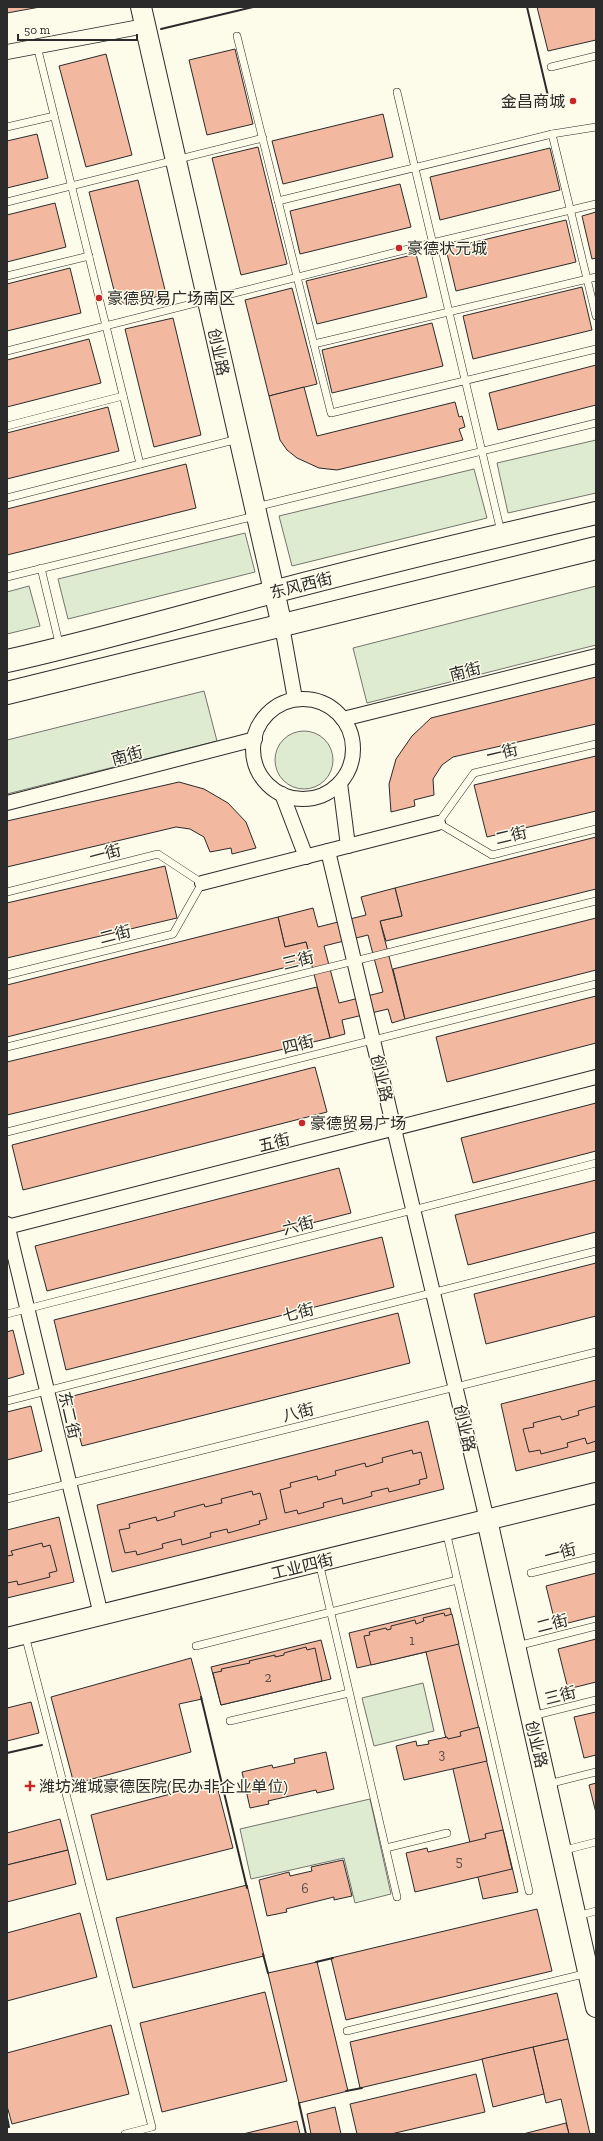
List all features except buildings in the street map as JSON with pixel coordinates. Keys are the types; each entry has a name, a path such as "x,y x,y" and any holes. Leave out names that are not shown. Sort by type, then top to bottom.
{"main road":[{"name":"东风西街","path":"7,661 61,649 274,592 502,534 596,513"},
{"path":"7,693 596,548"}],"street":[{"path":"7,52 37,46 143,16"},
{"name":"创业路","path":"143,16 254,512 282,626"},
{"path":"282,626 295,700"},
{"name":"南街","path":"343,719 596,656"},
{"path":"295,700 312,700 327,705 343,719 348,726 353,741 353,756 349,770 340,783 327,794 310,799 293,798 276,792 264,780 255,765 253,748 254,739 256,731 265,716 279,705 295,700"},
{"name":"南街","path":"7,803 254,739"},
{"path":"340,783 348,846"},
{"path":"282,794 306,857"},
{"path":"202,883 438,823"},
{"name":"创业路","path":"328,851 487,1520 596,2007"},
{"name":"五街","path":"7,1226 596,1077"},
{"name":"东二街","path":"7,1226 101,1615"},
{"name":"工业四街","path":"16,1636 596,1493"}],"lane":[{"path":"237,36 331,412 596,349"},
{"path":"37,46 140,464"},
{"path":"551,67 596,56"},
{"path":"397,92 481,452 502,534"},
{"path":"7,127 54,116"},
{"path":"278,201 552,134 596,127"},
{"path":"552,134 596,316"},
{"path":"7,202 263,138"},
{"path":"7,351 432,243 596,204"},
{"path":"7,276 89,256"},
{"path":"314,344 596,277"},
{"path":"7,426 124,396"},
{"path":"7,577 596,423"},
{"path":"7,498 238,439"},
{"path":"41,568 61,649"},
{"name":"一街","path":"438,823 474,773 596,744"},
{"name":"二街","path":"438,823 492,855 596,829"},
{"name":"一街","path":"7,892 158,854 202,883"},
{"name":"二街","path":"7,975 173,934 202,883"},
{"name":"三街","path":"7,1047 596,901"},
{"name":"四街","path":"7,1132 596,984"},
{"name":"六街","path":"7,1314 596,1163"},
{"name":"七街","path":"7,1401 596,1251"},
{"name":"八街","path":"7,1500 596,1352"},
{"path":"445,1530 529,1891"},
{"name":"一街","path":"531,1573 596,1557"},
{"path":"318,1561 397,1897"},
{"path":"196,1646 457,1580"},
{"name":"二街","path":"515,1647 596,1626"},
{"path":"16,1636 152,2127 125,2134"},
{"path":"230,1721 349,1693"},
{"name":"三街","path":"530,1716 596,1700"},
{"path":"546,1784 596,1772"},
{"path":"386,1848 447,1833"},
{"path":"561,1851 596,1842"},
{"path":"575,1916 596,1911"},
{"path":"347,2031 588,1973"}],"green space":[{"path":"596,440 596,493 508,513 497,463"},
{"path":"474,469 487,518 292,566 279,516"},
{"path":"245,533 255,572 68,619 58,579"},
{"path":"29,586 40,626 7,634 7,592"},
{"path":"596,586 596,645 367,703 353,648"},
{"path":"204,691 217,741 7,794 7,740"},
{"path":"304,731 320,736 328,744 333,760 328,776 320,784 304,789 288,784 280,776 275,760 280,744 288,736"},
{"path":"423,1683 434,1731 374,1746 362,1698"},
{"path":"370,1799 391,1894 355,1903 344,1858 251,1879 240,1829"}],"wall":[{"path":"161,29 253,7"},
{"path":"527,7 548,96"},
{"path":"201,1697 247,1888"},
{"path":"7,1753 42,1745"},
{"path":"263,1954 268,1973"},
{"path":"316,1962 333,1958"},
{"path":"346,2091 362,2088"},
{"path":"299,2103 306,2134"},
{"path":"7,2117 9,2127 7,2127"}],"place":[{"name":"金昌商城","path":"573,101"},
{"name":"豪德状元城","path":"399,248"},
{"name":"豪德贸易广场南区","path":"99,298"},
{"name":"豪德贸易广场","path":"302,1123"},
{"name":"潍坊潍城豪德医院(民办非企业单位)","path":"30,1786"}]}
